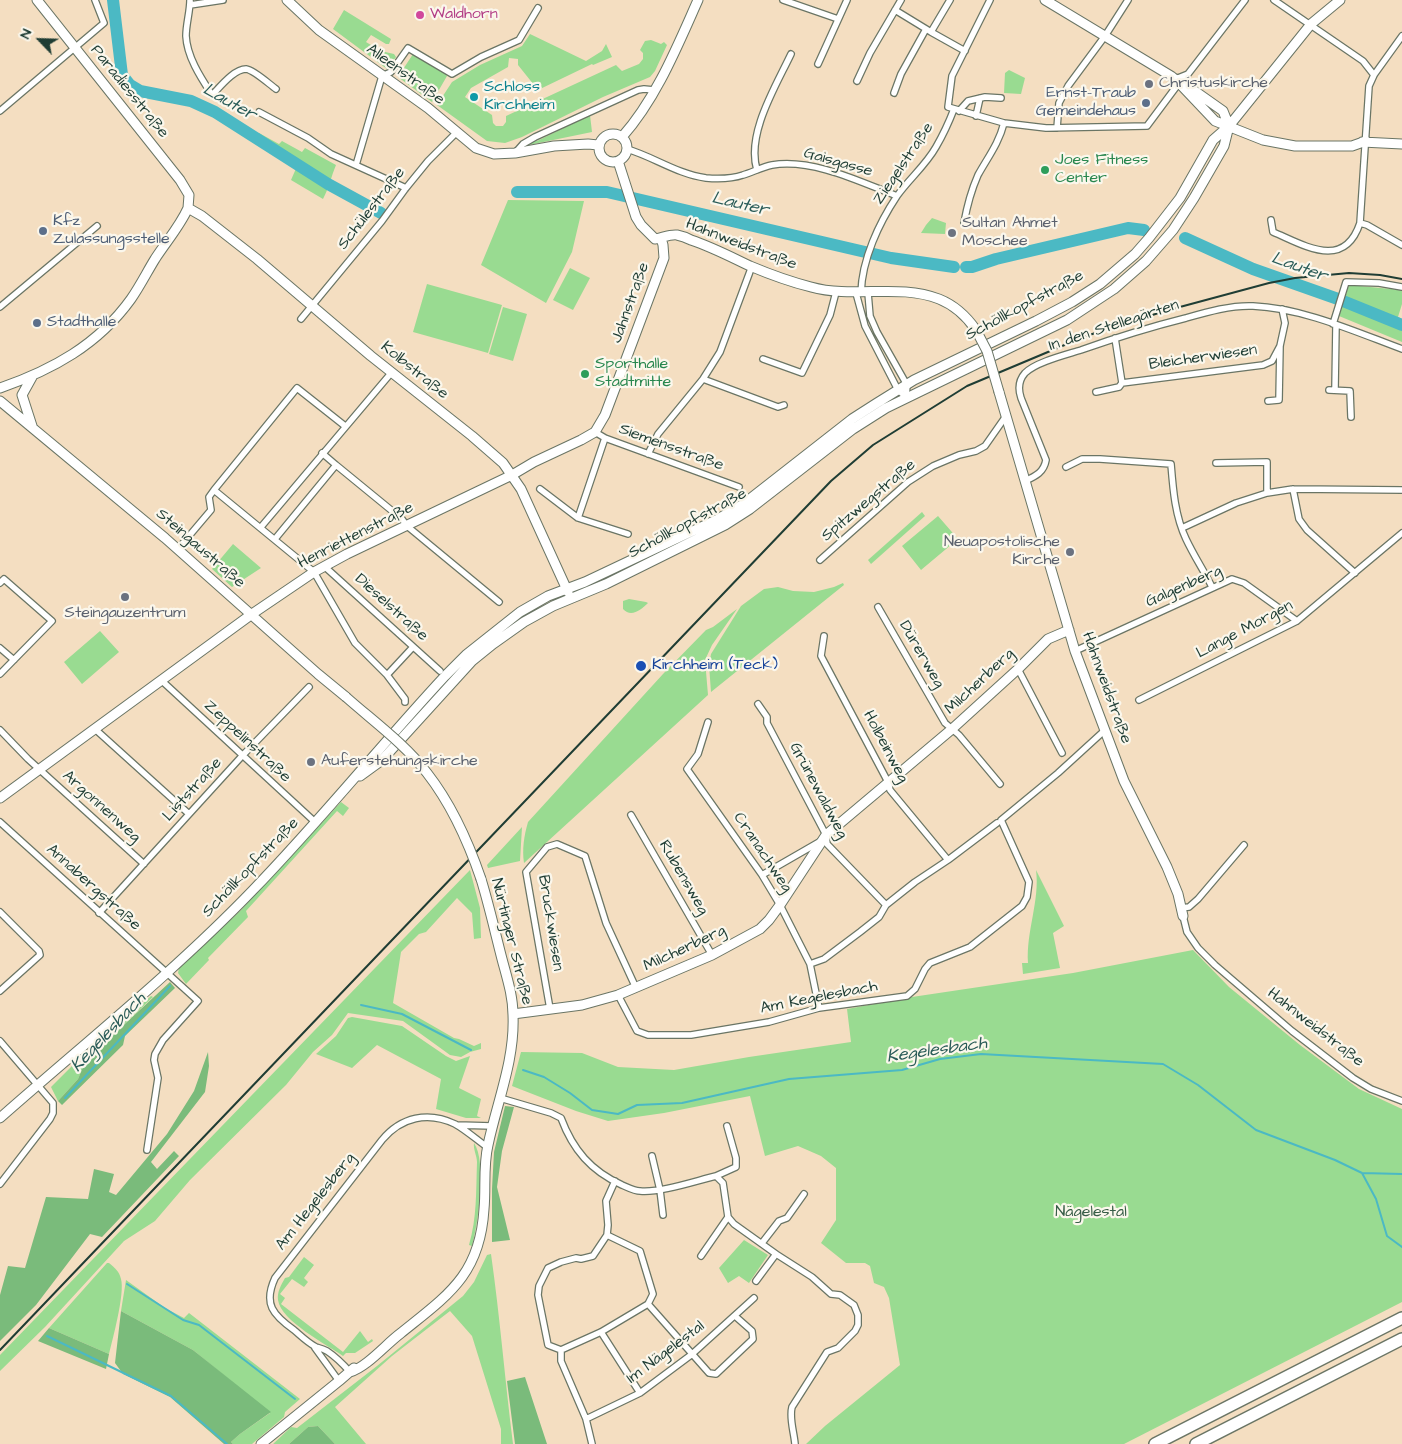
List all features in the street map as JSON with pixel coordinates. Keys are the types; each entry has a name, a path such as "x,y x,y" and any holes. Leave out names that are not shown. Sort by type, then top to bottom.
{"highway":[{"path":"1155,1444 1402,1318"},
{"path":"1196,1444 1402,1339"}],"main road":[{"name":"Paradiesstraße","path":"37,0 180,180 189,195 188,208"},
{"name":"Alleenstraße","path":"287,0 319,30 428,108 476,148 488,153 514,153 554,146 588,144 598,146"},
{"path":"622,137 636,120 654,90 698,0"},
{"path":"1045,0 1189,87 1223,111 1229,126 1263,140 1294,146 1352,146 1366,142 1402,144"},
{"path":"1229,126 1311,24 1340,0"},
{"name":"Schöllkopfstraße","path":"0,1118 168,972 253,890 467,654 520,612 548,596 585,582 718,519 742,505 852,419 898,390 959,358 1036,322 1072,302 1111,275 1135,254 1164,220 1184,191 1213,140 1229,126"},
{"name":"Schöllkopfstraße","path":"353,781 382,760 472,661 524,622 615,580 725,525 758,503 865,420 906,397 1067,320 1093,304 1131,275 1162,244 1173,230 1224,146 1229,126"},
{"path":"612,134 622,137 627,149 623,158 611,162 604,160 599,153 598,146 601,140 612,134"},
{"name":"Hahnweidstraße","path":"618,161 636,217 654,238 677,235 714,247 752,266 812,288 836,292 904,291 924,294 941,299 958,311 976,330 987,351 1069,630 1104,731 1124,781 1167,867 1178,894 1182,912"},
{"path":"0,388 32,377 75,354 106,327 131,298 188,208"},
{"name":"Kolbstraße","path":"188,208 205,218 503,463 521,488 571,599"},
{"name":"Jahnstraße","path":"595,432 605,415 664,258 664,244 661,238"},
{"path":"32,377 22,395 32,426"},
{"name":"Steingaustraße","path":"0,400 178,549 346,697"},
{"name":"Henriettenstraße","path":"0,798 252,614 314,572 595,432"},
{"name":"Milcherberg","path":"513,1014 582,1005 618,996 712,955 760,929 780,905 825,837 952,729 1048,639 1069,630"},
{"name":"Nürtinger Straße","path":"261,1444 350,1372 358,1370 382,1347 446,1296 460,1282 472,1261 483,1225 485,1159 513,1044 513,1014 510,990 481,879 460,826 450,806 427,772 346,697"}],"street":[{"path":"0,110 104,23 96,0"},
{"path":"223,0 190,3 186,36 200,75 212,95 236,73 246,69 276,89"},
{"path":"783,0 838,19"},
{"path":"818,64 847,0"},
{"path":"857,81 870,53 901,0"},
{"path":"894,93 901,74 950,0"},
{"path":"990,0 952,78 948,107 1004,123 1057,128 1147,126 1180,83"},
{"path":"1057,128 1058,103 1128,0"},
{"path":"1171,76 1178,78 1188,74 1245,0"},
{"path":"1274,0 1363,61 1374,75"},
{"path":"356,165 382,76 390,72 408,48 452,74 481,57 520,40 538,8"},
{"path":"895,10 965,51"},
{"path":"1272,220 1273,232 1324,252 1341,248 1353,238 1360,223 1369,86 1374,75 1402,36"},
{"path":"756,170 753,159 760,123 791,54"},
{"path":"514,153 523,144 535,137 624,96 644,89 654,90"},
{"path":"957,110 968,101 980,98 1001,98"},
{"path":"976,116 980,98"},
{"name":"Ziegelstraße","path":"906,397 898,390 865,326 862,276 883,220 897,196 936,148 957,110"},
{"path":"259,112 308,138 330,154 406,188"},
{"path":"964,224 968,199 1000,140 1004,123"},
{"name":"Schülestraße","path":"301,319 385,217 428,161 456,133"},
{"name":"Gaisgasse","path":"627,149 671,168 706,178 726,179 772,165 802,165 849,178 897,196"},
{"path":"1360,223 1402,245"},
{"path":"0,307 97,226"},
{"path":"648,454 658,434 703,379 720,352 752,266"},
{"path":"1351,417 1350,391 1332,390 1335,324 1346,282 1372,282 1402,287"},
{"path":"763,359 802,373 830,315 836,292"},
{"name":"Ziegelstraße","path":"862,293 870,316 907,385"},
{"name":"In den Stellegärten","path":"1025,481 1040,473 1045,466 1046,460 1018,389 1020,380 1033,368 1115,338 1221,310 1252,306 1282,309 1335,324 1402,349"},
{"name":"Bleicherwiesen","path":"1268,401 1279,400 1280,346 1285,323 1282,309"},
{"path":"1115,338 1122,384"},
{"name":"Bleicherwiesen","path":"1096,392 1122,384 1263,365 1272,361 1280,346"},
{"path":"261,527 392,372"},
{"path":"703,379 778,407 784,405"},
{"path":"906,397 907,385"},
{"path":"178,549 211,510 208,497 297,388 345,426"},
{"name":"Spitzwegstraße","path":"820,560 908,482 933,466 985,446 1006,416"},
{"name":"Siemensstraße","path":"595,432 605,438 739,487"},
{"path":"578,518 605,438"},
{"path":"322,454 499,602"},
{"path":"1066,467 1082,459 1171,464 1173,495 1182,528 1212,587"},
{"path":"1216,463 1267,462 1267,493"},
{"path":"275,539 336,465"},
{"path":"540,489 578,518 628,534"},
{"path":"1293,489 1299,519 1307,530 1354,573"},
{"path":"1182,528 1236,503 1267,493 1293,489 1402,490"},
{"path":"214,490 314,572 355,643 387,675 405,699 405,702"},
{"name":"Lange Morgen","path":"1139,700 1297,621 1402,533"},
{"name":"Dieselstraße","path":"324,566 440,671"},
{"path":"0,583 4,580 52,621 0,674"},
{"name":"Galgenberg","path":"1076,651 1212,587 1232,580 1244,583 1297,621"},
{"name":"Dürerweg","path":"878,607 945,723 959,735 1000,784"},
{"name":"Holbeinweg","path":"824,636 821,656 888,782 890,790 948,860"},
{"path":"387,675 413,647"},
{"path":"0,648 14,660"},
{"path":"1018,669 1062,753"},
{"name":"Zeppelinstraße","path":"161,680 315,822"},
{"name":"Liststraße","path":"99,913 242,756 309,687"},
{"name":"Grünewaldweg","path":"758,704 767,717 767,723 827,844 886,905"},
{"name":"Cranachweg","path":"708,722 698,754 687,769 762,875 780,905 810,964 819,1008"},
{"path":"95,729 189,814"},
{"name":"Argonnenweg","path":"0,730 144,864"},
{"name":"Am Kegelesbach","path":"618,996 637,1031 648,1035 691,1035 769,1022 819,1008 907,996 915,989 930,963 970,947 1022,906 1027,897 1029,882 1001,820 1058,773 1104,731"},
{"name":"Rubensweg","path":"631,815 712,955"},
{"name":"Annabergstraße","path":"0,822 99,913 168,972"},
{"path":"810,964 824,959 860,932 879,917 886,905 997,823"},
{"name":"Milcherberg","path":"762,875 825,837"},
{"name":"Bruckwiesen","path":"550,1009 526,872 547,847 557,844 585,856 606,923 636,988"},
{"path":"1182,912 1198,899 1244,845"},
{"path":"0,912 39,951 40,955 0,991"},
{"name":"Hahnweidstraße","path":"1182,912 1187,932 1198,948 1215,965 1292,1031 1353,1078 1371,1089 1402,1101"},
{"path":"147,1150 158,1078 154,1060 156,1054 163,1040 198,1001 168,972"},
{"path":"0,1041 53,1103 53,1113 38,1136 0,1184"},
{"path":"500,1098 551,1113 561,1118 583,1158 593,1168 614,1181 639,1191 660,1190 716,1176 736,1167 736,1158 727,1126"},
{"name":"Am Hegelesberg","path":"350,1372 340,1361 326,1351 314,1346 283,1322 272,1308 269,1298 270,1289 275,1278 387,1134 400,1124 419,1117 441,1118 457,1125 487,1147"},
{"name":"Am Hegelesberg","path":"457,1125 492,1126"},
{"path":"652,1156 660,1190 663,1215"},
{"path":"716,1176 723,1183 728,1217 734,1224 812,1277 831,1294 840,1295 854,1305 859,1320 858,1325 849,1338 838,1348 827,1352 792,1407 790,1413 795,1444"},
{"path":"607,1235 640,1251 653,1294 648,1304 601,1332 561,1350 548,1345 538,1295 539,1286 548,1268 576,1258 581,1260 593,1256 607,1235 606,1202 614,1181"},
{"path":"762,1243 779,1221 787,1218 804,1194"},
{"path":"701,1256 728,1217"},
{"path":"756,1281 776,1254"},
{"name":"Im Nägelestal","path":"586,1419 640,1392 691,1355 754,1298"},
{"path":"648,1304 663,1319 708,1374 716,1374 753,1339 752,1331 735,1316"},
{"path":"601,1332 640,1392"},
{"name":"Am Hegelesberg","path":"314,1346 339,1381"},
{"path":"561,1350 561,1361 586,1419 592,1444"}],"green space":[{"path":"344,10 391,39 389,44 386,44 371,35 366,42 381,51 394,54 396,57 387,69 333,29"},
{"path":"530,34 586,61 602,51 606,44 612,57 592,64 538,90 518,65 518,59 509,58 508,67 471,88 465,97 492,115 493,123 496,126 503,126 506,122 506,116 616,65 622,71 639,64 643,59 643,53 640,50 645,41 651,40 661,44 664,42 667,45 655,71 650,77 603,97 522,137 505,143 487,141 437,105 452,82 480,65 522,46"},
{"path":"413,54 447,76 432,102 398,77"},
{"path":"1009,70 1025,78 1021,94 1004,93 1005,73"},
{"path":"590,115 592,132 524,146 535,139 537,141"},
{"path":"259,133 279,144 282,141 302,152 305,148 336,165 323,199 291,180 298,164 253,141"},
{"path":"508,200 584,201 572,252 546,303 481,265"},
{"path":"932,218 946,223 945,234 921,233"},
{"path":"570,268 590,278 573,310 553,300"},
{"path":"427,284 502,305 488,353 413,332"},
{"path":"1349,285 1402,290 1402,304 1398,317 1402,319 1402,342 1339,316"},
{"path":"503,307 527,314 513,361 489,354"},
{"path":"922,512 925,516 871,564 868,560"},
{"path":"938,516 958,539 921,570 902,546"},
{"path":"233,544 261,568 232,587 212,569"},
{"path":"843,583 844,585 711,692 709,665 711,654 741,606 764,589 778,587 793,591 814,592"},
{"path":"629,599 648,603 639,610 629,613 623,609 623,601"},
{"path":"737,609 712,645 705,660 708,695 524,863 524,842 528,822 663,674 706,630"},
{"path":"100,631 119,652 82,684 64,662"},
{"path":"341,802 349,808 343,816 337,811 246,911 248,917 208,958 209,960 186,984 178,973 179,968 241,910"},
{"path":"522,827 520,861 488,868 487,865"},
{"path":"470,870 480,908 481,938 474,939 472,913 457,898 426,932 419,934 401,952 393,1003 454,1038 474,1046 481,1043 481,1049 461,1057 450,1055 403,1021 348,1013 332,1035 313,1052 286,1085 190,1180 155,1221 124,1241 45,1327 0,1371 0,1355"},
{"path":"1036,870 1064,926 1053,933 1060,968 1023,974 1022,963 1028,963 1029,939 1037,882"},
{"name":"Nägelestal","path":"1193,950 1229,987 1300,1045 1359,1089 1402,1109 1402,1302 1124,1444 806,1444 825,1426 900,1365 889,1298 884,1287 874,1283 870,1266 865,1263 846,1263 821,1243 836,1220 836,1168 821,1156 798,1146 765,1156 750,1096 664,1113 608,1121 576,1111 512,1086 521,1052 582,1053 618,1067 674,1070 851,1042 847,1009 912,997 1073,973"},
{"path":"170,982 175,988 125,1036 123,1045 62,1105 58,1101 78,1079 86,1060"},
{"path":"151,996 153,997 86,1060 81,1059"},
{"path":"352,1017 402,1026 456,1061 470,1056 459,1088 481,1099 477,1116 481,1118 466,1118 436,1109 441,1079 377,1045 352,1068 316,1054 336,1036 348,1018"},
{"path":"208,1052 209,1066 205,1092 151,1162 157,1169 174,1151 179,1156 102,1237 90,1234 36,1305 0,1341 0,1295 8,1266 25,1268 46,1197 88,1199 94,1169 114,1174 109,1192 116,1195 167,1134 194,1091"},
{"path":"80,1063 85,1063 78,1079 58,1101 51,1087 72,1066 79,1067"},
{"path":"505,1106 514,1107 502,1151 497,1187 510,1240 492,1242 494,1152"},
{"path":"474,1143 478,1152 481,1178 479,1209 472,1246 469,1245 475,1215 477,1162"},
{"path":"744,1240 768,1255 749,1283 739,1276 728,1283 719,1268"},
{"path":"491,1254 513,1444 501,1444 501,1429 472,1336 450,1311 392,1356 335,1407 366,1444 335,1444 318,1426 308,1427 289,1444 273,1444 291,1427 297,1428 377,1366 463,1296 474,1282 487,1255"},
{"path":"304,1257 314,1265 304,1278 308,1282 304,1287 292,1279 280,1294 285,1298 281,1304 343,1352 360,1331 368,1342 372,1339 373,1341 355,1353 346,1353 343,1356 295,1324 281,1308 278,1297 281,1286 285,1278 289,1277"},
{"path":"107,1263 118,1272 122,1286 118,1316 109,1354 49,1328"},
{"path":"126,1280 165,1308 184,1318 189,1313 300,1399 285,1412 284,1417 252,1444 233,1444 231,1442 240,1434 270,1413 193,1350 121,1311"},
{"path":"121,1311 193,1350 271,1412 240,1434 231,1442 233,1444 224,1444 170,1397 123,1374 115,1363"},
{"path":"49,1328 109,1354 106,1369 38,1341"},
{"path":"525,1377 547,1444 515,1444 507,1381"},
{"path":"318,1426 335,1444 289,1444 308,1427"}],"waterway":[{"name":"Lauter","path":"113,0 122,75 130,85 140,91 191,101 215,112 328,184 381,213"},
{"name":"Lauter","path":"517,192 607,192 891,258 954,267"},
{"name":"Lauter","path":"966,267 1128,228 1144,230"},
{"name":"Lauter","path":"1185,238 1253,269 1338,299 1402,325"},
{"name":"Kegelesbach","path":"65,1098 170,986"},
{"name":"Kegelesbach","path":"361,1005 402,1014 471,1050"},
{"name":"Kegelesbach","path":"523,1070 544,1077 570,1093 592,1110 618,1114 637,1105 682,1103 789,1079 902,1070 940,1059 981,1054 1163,1064 1198,1085 1256,1130 1335,1160 1362,1173 1402,1174"},
{"path":"1362,1173 1376,1199 1387,1236 1402,1247"},
{"path":"127,1284 183,1320 199,1325 295,1399"},
{"path":"47,1336 171,1396 227,1444"}],"railway":[{"path":"0,1350 831,481 873,445 967,386 1086,336 1165,311 1269,283 1295,278 1349,273 1402,279"}],"place":[{"name":"Waldhorn","path":"420,15"},
{"name":"Christuskirche","path":"1149,84"},
{"name":"Schloss Kirchheim","path":"474,97"},
{"name":"Ernst-Traub Gemeindehaus","path":"1146,103"},
{"name":"Joes Fitness Center","path":"1045,170"},
{"name":"Kfz Zulassungsstelle","path":"43,231"},
{"name":"Sultan Ahmet Moschee","path":"952,233"},
{"name":"Stadthalle","path":"37,323"},
{"name":"Sporthalle Stadtmitte","path":"585,374"},
{"name":"Neuapostolische Kirche","path":"1070,552"},
{"name":"Steingauzentrum","path":"125,597"},
{"name":"Kirchheim (Teck)","path":"641,666"},
{"name":"Auferstehungskirche","path":"311,762"}]}
